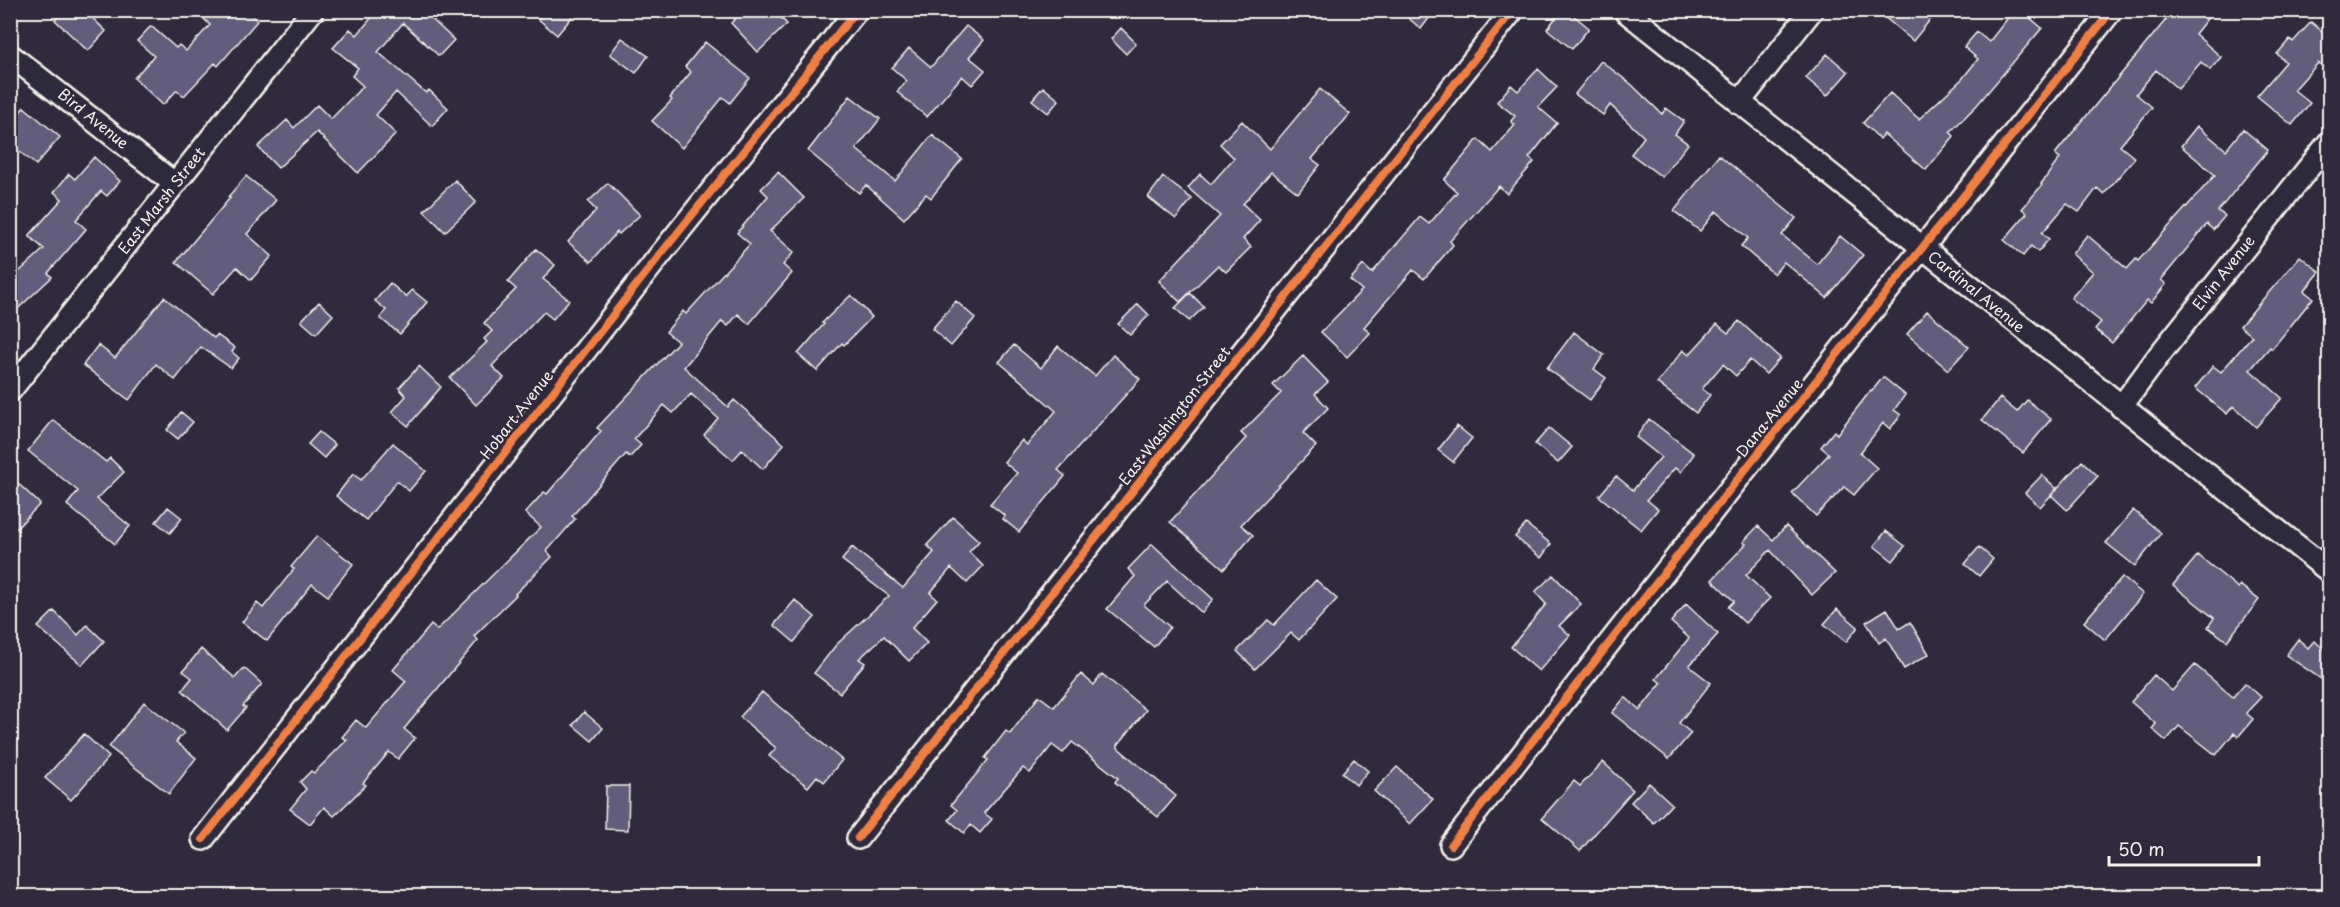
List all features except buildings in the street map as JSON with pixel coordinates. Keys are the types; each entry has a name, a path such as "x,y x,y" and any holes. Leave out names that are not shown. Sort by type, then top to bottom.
{"street":[{"name":"East Marsh Street","path":"10,392 313,10"},
{"name":"Hobart Avenue","path":"203,839 660,255 856,10"},
{"name":"East Washington Street","path":"858,837 1513,10"},
{"name":"Cardinal Avenue","path":"1624,10 2328,570"},
{"path":"1739,103 1812,10"},
{"name":"Dana Avenue","path":"1450,845 2112,10"},
{"name":"Bird Avenue","path":"10,55 175,184"},
{"name":"Elvin Avenue","path":"2121,407 2160,354 2330,141"}],"cycle path":[{"path":"203,839 660,255 857,10"},
{"path":"858,838 1513,10"},
{"path":"1451,845 1741,475 2112,10"}]}
